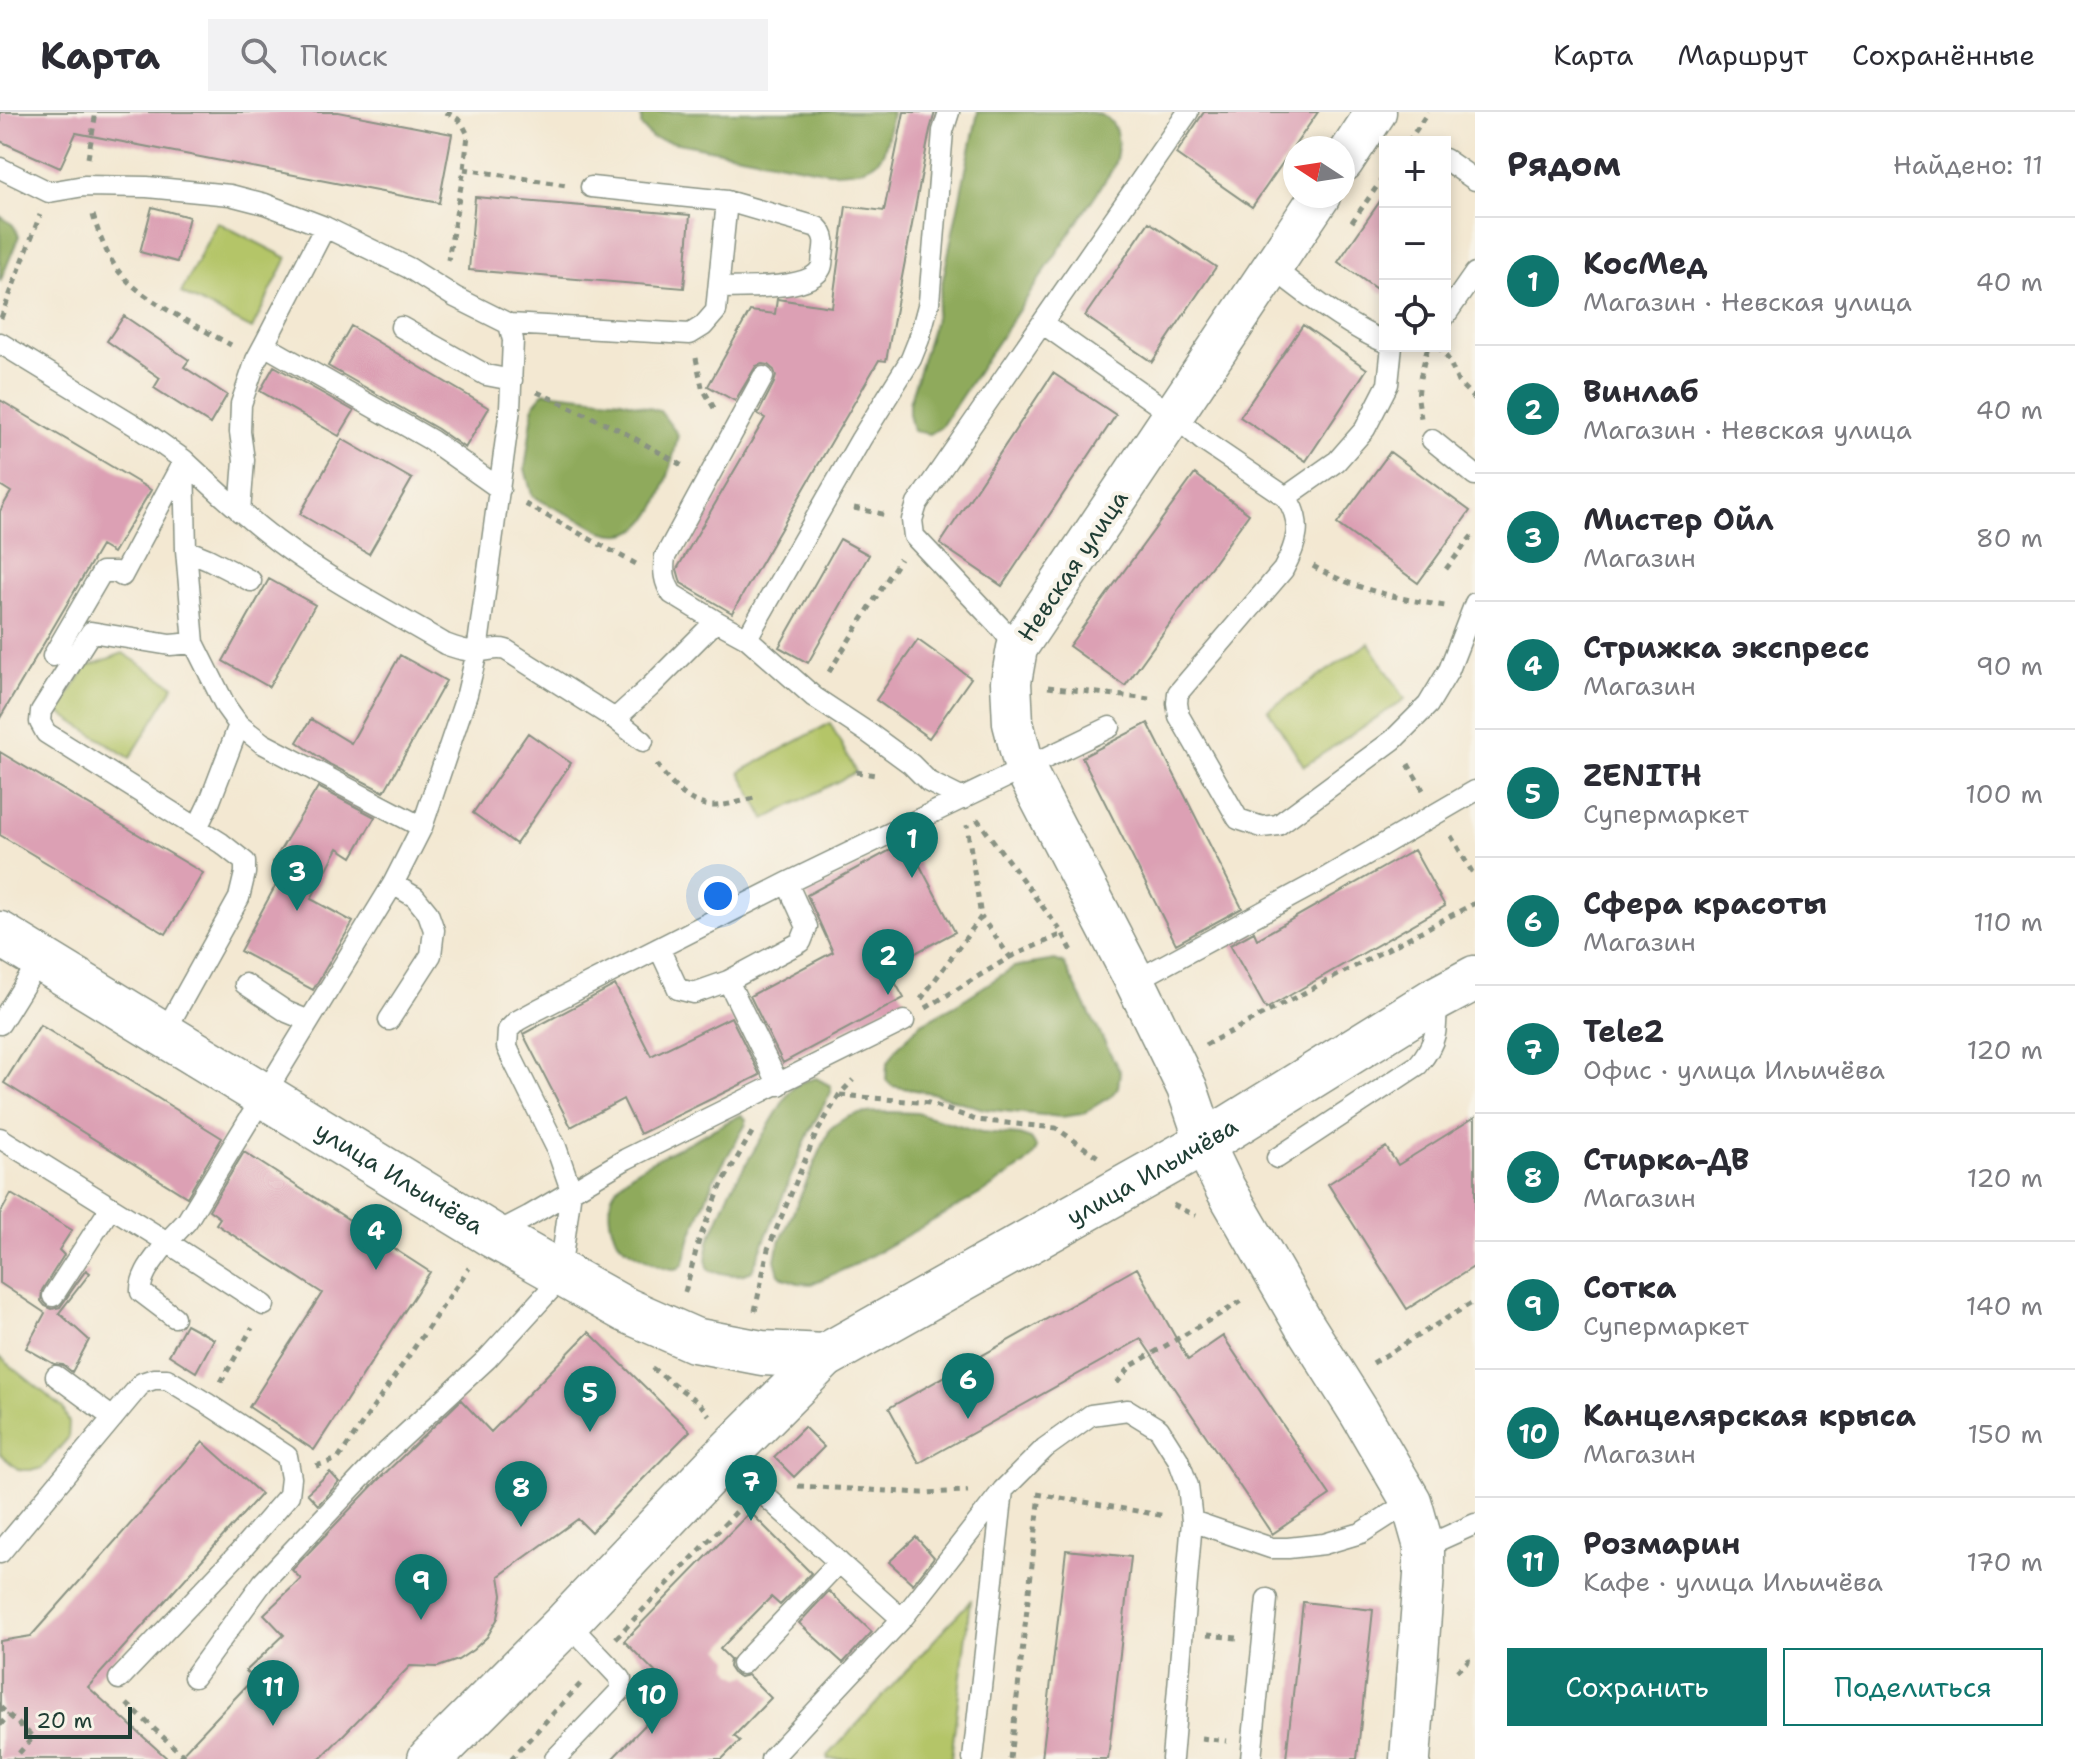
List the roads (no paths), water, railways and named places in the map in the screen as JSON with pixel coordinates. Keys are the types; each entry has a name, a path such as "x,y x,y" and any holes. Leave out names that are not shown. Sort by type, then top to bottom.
{"street":[{"path":"1355,144 1376,112"},
{"name":"Невская улица","path":"1312,208 1017,648 1011,682 1013,723 1025,769 1187,1088 1225,1188 1411,1501 1424,1547 1424,1575 1410,1759"},
{"name":"улица Ильичёва","path":"0,934 492,1235 626,1310 694,1340 762,1353 825,1356"},
{"name":"улица Ильичёва","path":"430,1759 825,1356 1206,1142 1475,978"}],"lane":[{"path":"747,638 824,502 911,359 919,339 929,302 943,131 949,112"},
{"path":"1017,648 913,528 917,504 1188,112"},
{"path":"1451,163 1475,180"},
{"path":"0,168 49,192 84,186 147,187 230,195 265,204 325,227 409,268 455,297 509,324 690,334 703,326 716,311 727,201"},
{"path":"591,187 727,201 817,227 823,234 821,269 811,278 801,283 719,288"},
{"path":"240,512 244,460 240,432 241,404 260,352 325,227"},
{"path":"1273,268 1304,292 1379,340"},
{"path":"1451,307 1475,273"},
{"path":"1042,323 1286,497 1294,509 1297,535 1292,554 1283,570 1178,693 1179,716 1238,819 1262,827 1278,825 1393,740 1428,705 1449,670 1474,606"},
{"path":"174,1317 141,1292 142,1277 167,1242 187,1221 393,884 422,827 467,694 477,652 500,489 512,380 513,340 509,324"},
{"path":"401,327 486,375 512,380"},
{"path":"0,343 136,426 184,460 240,512 321,571 445,644 477,652 498,648 506,650 615,719 643,741"},
{"path":"260,352 431,440 500,489"},
{"path":"1286,497 1337,461 1365,429 1388,384 1391,352"},
{"path":"763,377 665,557 665,580 672,594 747,638 814,697 911,764 929,782 963,799"},
{"path":"1432,440 1475,475"},
{"path":"184,460 186,550 194,643 226,707 239,725 262,743 422,827"},
{"path":"53,656 102,572 116,572 122,576 184,460"},
{"path":"186,550 251,581"},
{"path":"615,719 716,621"},
{"path":"163,1035 239,898 245,862 197,828 46,733 40,722 41,711 91,632 170,645 194,643"},
{"path":"197,828 239,725"},
{"path":"194,1677 263,1582 378,1460 487,1359 550,1290 560,1273 571,1190 556,1147 507,1047 508,1030 517,1021 539,1009 787,883 1110,727"},
{"path":"1135,981 1329,876 1475,791"},
{"path":"659,948 678,989 694,993 728,981 801,942 807,927 787,883"},
{"path":"389,1020 431,955 434,930 428,913 415,897 393,884"},
{"path":"0,1024 41,958"},
{"path":"728,981 779,1085"},
{"path":"245,984 287,1012 309,1021"},
{"path":"1277,1158 1418,1065 1430,1050 1437,1029 1436,999"},
{"path":"492,1235 626,1159 904,1021"},
{"path":"0,1138 264,1305"},
{"path":"53,1296 111,1207"},
{"path":"56,1376 113,1418"},
{"path":"0,1553 142,1383 167,1379 287,1456 291,1478 289,1495 238,1554 119,1679"},
{"path":"771,1759 902,1619 1003,1490 1045,1448 1091,1415 1128,1410 1159,1429 1178,1459 1188,1486 1192,1521 1172,1759"},
{"path":"729,1454 902,1619"},
{"path":"973,1759 1003,1490"},
{"path":"1192,1521 1271,1548 1288,1548 1324,1544 1361,1533 1411,1501"},
{"path":"1424,1547 1475,1524"},
{"path":"238,1554 263,1582"},
{"path":"742,1664 839,1562"},
{"path":"1251,1751 1267,1599"},
{"path":"555,1759 620,1691 621,1679 567,1622"}],"place":[{"name":"КосМед","path":"912,878"},
{"name":"Мистер Ойл","path":"297,911"},
{"name":"Винлаб","path":"888,995"},
{"name":"Стрижка экспресс","path":"376,1270"},
{"name":"Сфера красоты","path":"968,1419"},
{"name":"ZENITH","path":"590,1432"},
{"name":"Tele2","path":"751,1521"},
{"name":"Стирка-ДВ","path":"521,1527"},
{"name":"Сотка","path":"421,1620"},
{"name":"Розмарин","path":"273,1726"},
{"name":"Канцелярская крыса","path":"652,1734"}]}
